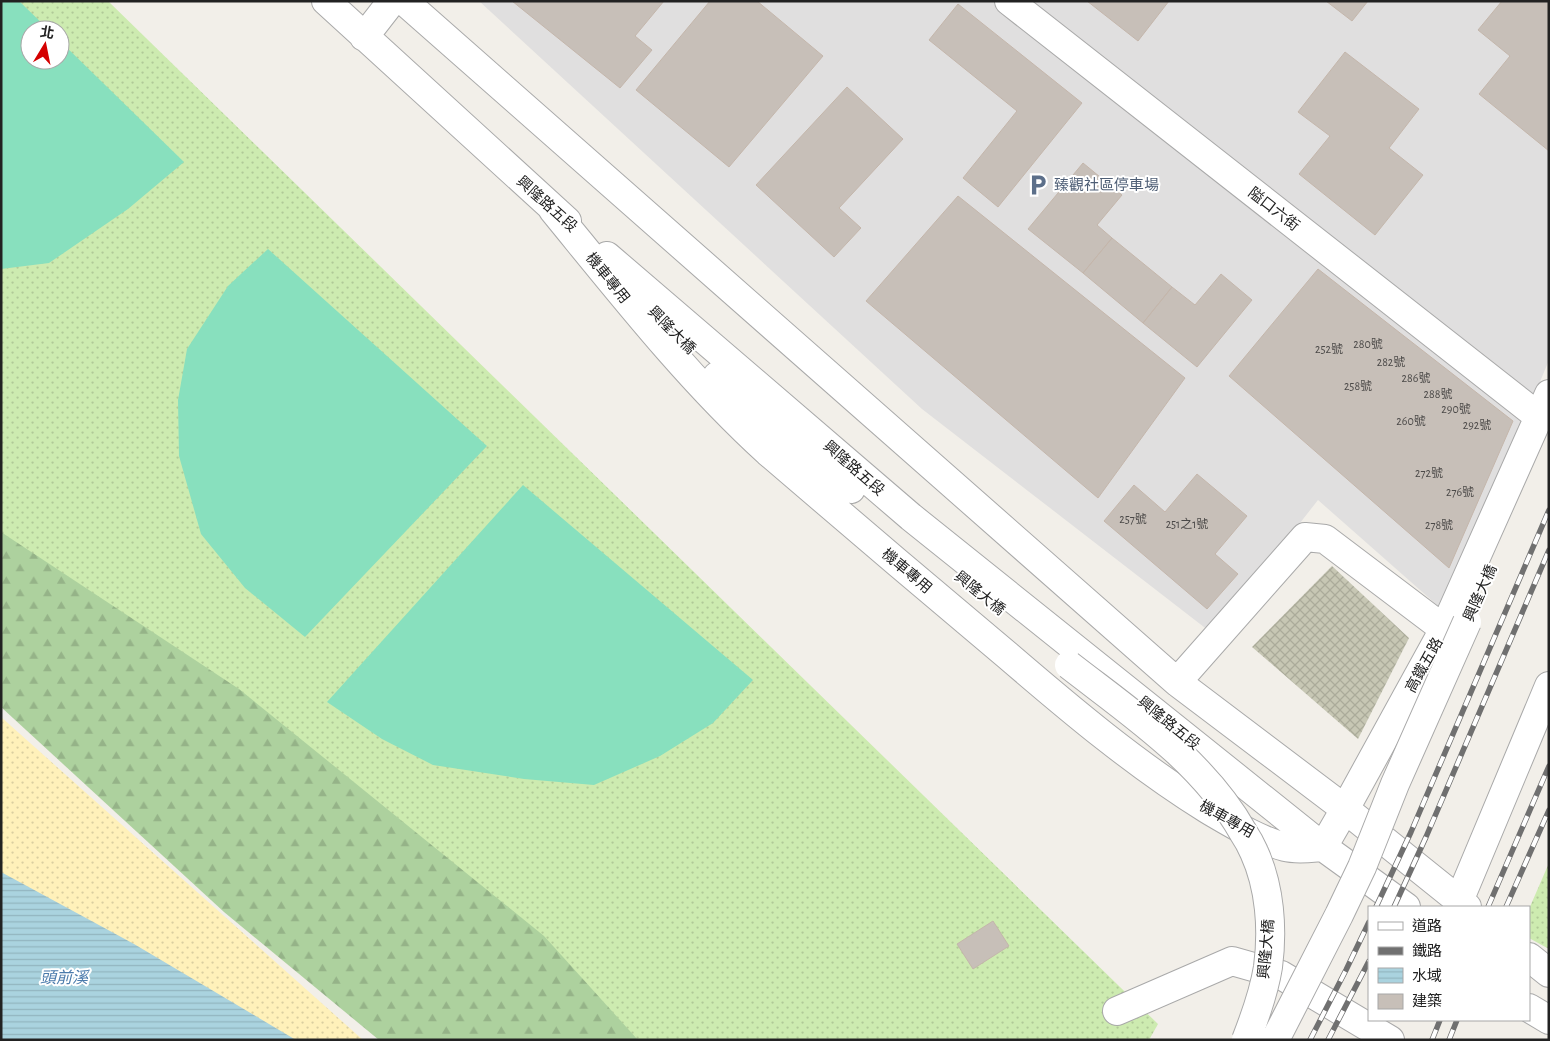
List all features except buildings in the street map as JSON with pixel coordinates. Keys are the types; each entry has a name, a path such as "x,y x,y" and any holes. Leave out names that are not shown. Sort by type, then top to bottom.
{"street":[{"name":"興隆路五段","path":"326,1 553,210 911,517 1323,847 1405,906"},
{"path":"364,37 392,1"},
{"path":"404,1 1177,682 1345,809 1463,904 1549,686"},
{"name":"隘口六街","path":"1009,1 1546,427"},
{"name":"興隆大橋","path":"553,210 742,401 1155,733 1201,775 1233,815 1254,852 1267,895 1271,930 1268,968 1256,1013 1246,1040"},
{"name":"機車專用","path":"553,210 656,337 738,425 1086,723 1144,767 1226,820 1261,838 1284,847 1298,849 1323,847"},
{"name":"興隆大橋","path":"1275,1040 1362,867 1456,626 1546,427"},
{"path":"1177,682 1305,537 1324,539 1456,626"},
{"name":"高鐵五路","path":"1323,847 1364,773 1456,626"},
{"path":"1530,958 1549,973"},
{"path":"1117,1011 1232,962 1280,975 1390,1040"},
{"path":"1530,1009 1549,1020"}],"shaded area":[{"path":"479,1 1549,1 1549,360 1445,612 1318,500 1213,634 922,409"},
{"path":"1332,566 1409,638 1358,739 1252,647"}],"green space":[{"path":"1,1 108,1 1158,1024 1149,1040 448,1040 1,663"},
{"path":"1,1 19,1 39,20 20,20 20,70 70,70 70,51 184,162 128,209 49,263 1,269"},
{"path":"268,249 487,446 305,637 245,588 201,534 179,456 178,400 187,349 228,286"},
{"path":"523,485 753,680 713,723 660,756 594,785 524,779 433,765 382,739 327,702"},
{"path":"1,532 239,689 544,936 638,1040 379,1040 224,912 1,707"},
{"path":"1549,863 1549,949 1530,939 1530,907"}],"sand":[{"path":"1,717 363,1040 1,1040"}],"water":[{"name":"頭前溪","path":"1,872 134,944 296,1040 1,1040"}],"railway":[{"path":"1376,906 1411,832 1549,510"},
{"path":"1394,906 1549,550"},
{"path":"1488,906 1549,766"},
{"path":"1506,906 1549,810"},
{"path":"1310,1040 1368,924"},
{"path":"1328,1040 1368,963"},
{"path":"1432,1040 1440,1021"},
{"path":"1449,1040 1457,1021"}],"place":[{"name":"臻觀社區停車場","path":"1038,185"}]}
